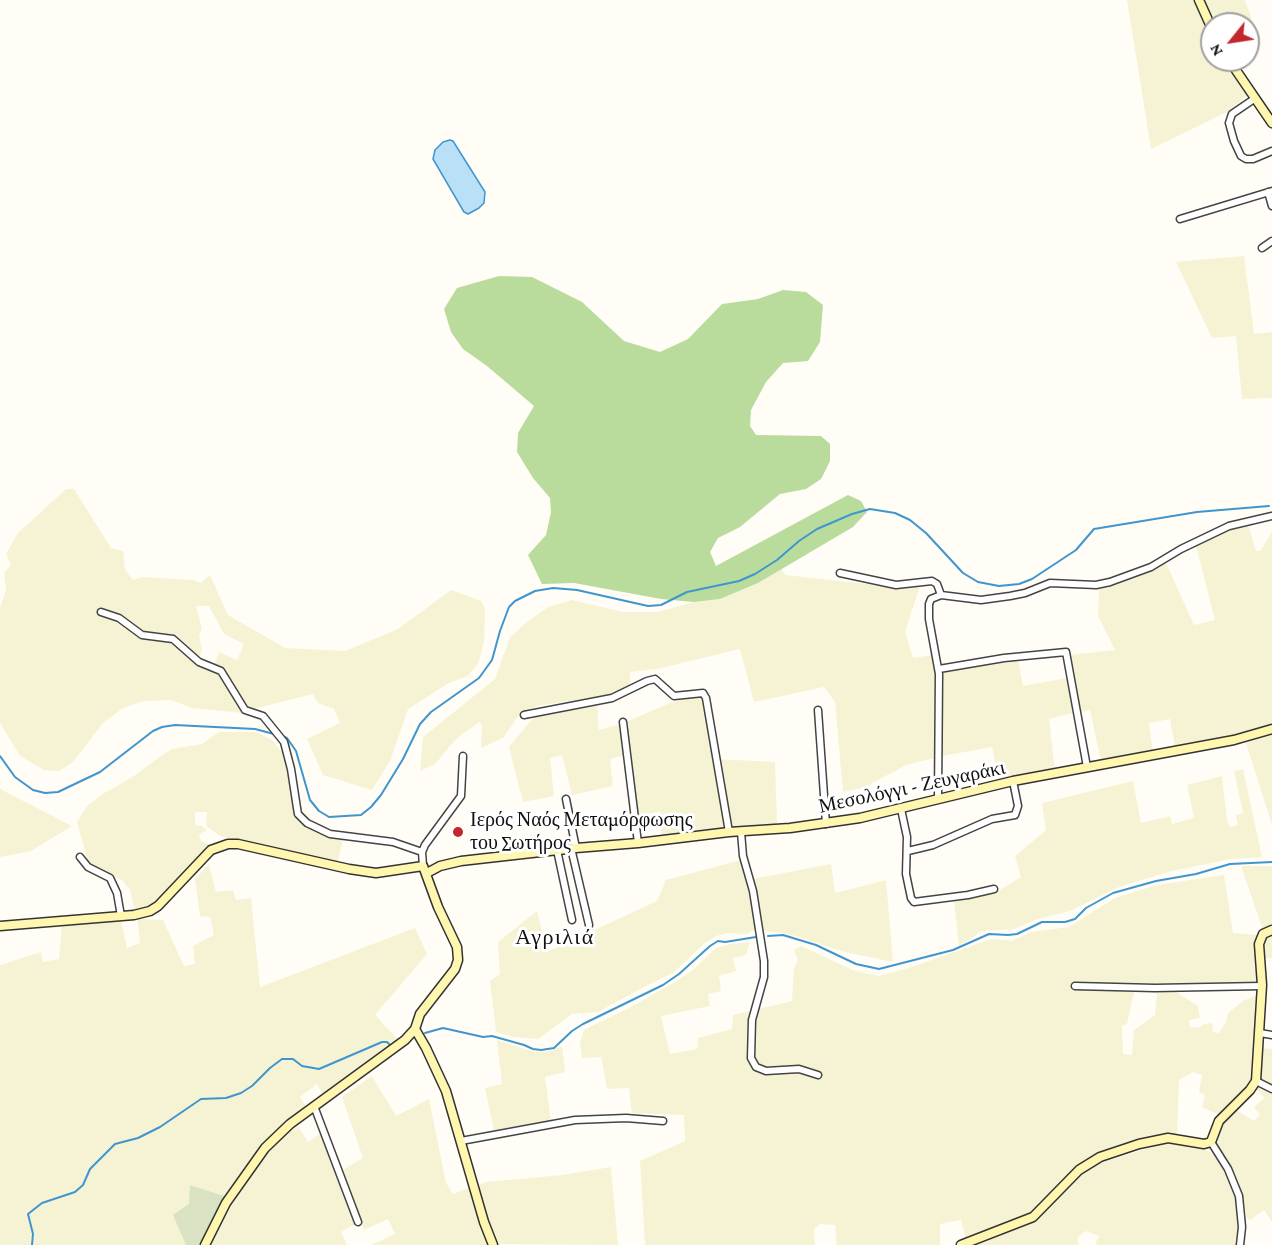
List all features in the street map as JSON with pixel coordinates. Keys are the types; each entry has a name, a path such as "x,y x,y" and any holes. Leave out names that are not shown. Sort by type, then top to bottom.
{"main road":[{"path":"1237,72 1272,123"},
{"name":"Μεσολόγγι - Ζευγαράκι","path":"0,926 143,913 158,906 211,850 228,844 238,844 376,873 425,870 461,861 574,848 826,824 901,809 1013,782 1234,740 1272,729"},
{"path":"205,1245 226,1203 265,1148 290,1124 394,1050 415,1029 420,1014 452,974 458,960 456,947 425,870"},
{"path":"961,1245 1033,1217 1079,1170 1100,1157 1139,1144 1168,1138 1204,1144 1211,1142 1219,1121 1256,1081 1262,986 1260,941 1265,932 1272,930"},
{"path":"415,1029 446,1091 484,1222 493,1245"}],"street":[{"path":"1254,99 1232,114 1229,125 1234,141 1241,156 1246,159 1253,159 1272,151"},
{"path":"1180,219 1270,191 1272,207"},
{"path":"1262,248 1272,241"},
{"path":"938,799 939,669 929,619 929,604 932,599 941,595 981,600 1025,593 1050,583 1096,585 1110,582 1151,567 1181,549 1229,526 1272,516"},
{"path":"840,573 896,585 932,581 937,584 941,595"},
{"path":"101,612 119,618 142,635 173,639 199,662 221,670 245,711 262,716 284,742 298,814 307,823 330,834 393,842 422,852"},
{"path":"939,669 1004,658 1066,652 1087,767"},
{"path":"524,715 612,698 655,679 674,696 703,693 706,698 729,832"},
{"path":"818,710 826,824"},
{"path":"623,722 638,843"},
{"path":"425,870 422,852 461,796 463,756"},
{"path":"908,852 933,845 992,819 1015,815 1019,810 1013,782"},
{"path":"566,799 589,925"},
{"path":"901,809 908,852 906,874 914,902 994,889"},
{"path":"741,832 743,856 753,891 764,961 764,976 753,1020 751,1058 756,1067 765,1071 799,1069 818,1075"},
{"path":"557,850 572,920"},
{"path":"80,857 88,867 110,878 117,893 121,916"},
{"path":"1076,986 1155,988 1262,986"},
{"path":"1260,1033 1272,1035"},
{"path":"1256,1081 1272,1089"},
{"path":"314,1107 358,1222"},
{"path":"460,1141 575,1120 626,1118 663,1121"},
{"path":"1211,1142 1236,1187 1241,1207 1240,1245"}],"shaded area":[{"path":"1127,0 1245,0 1249,12 1200,12 1200,72 1232,72 1248,95 1227,112 1151,149"},
{"path":"1244,256 1254,334 1272,332 1272,398 1242,399 1236,336 1212,338 1176,262"},
{"path":"66,489 74,489 111,548 123,551 125,569 133,580 141,577 193,580 201,583 210,575 228,615 285,648 345,651 398,629 451,590 481,601 485,609 484,642 478,664 468,676 449,683 408,709 390,761 372,790 323,775 307,739 340,723 334,709 318,703 313,694 249,710 243,705 229,676 214,666 219,652 237,660 244,644 224,634 209,606 196,606 202,629 199,636 202,649 198,663 202,668 212,671 217,669 243,713 192,708 171,700 144,701 123,708 103,723 73,762 59,771 44,770 20,756 0,723 0,608 6,590 4,573 11,565 6,554 18,533"},
{"path":"1248,524 1256,551 1260,551 1272,532 1272,724 1217,740 1175,747 1170,719 1149,723 1153,752 1101,761 1090,710 1080,712 1070,655 1115,650 1098,616 1099,589 1122,583 1166,563 1194,625 1215,620 1196,546"},
{"path":"781,569 786,575 902,588 920,586 905,632 913,658 933,655 935,673 1018,660 1023,686 1067,678 1073,713 1049,719 1055,770 999,781 992,747 906,765 863,788 843,792 835,702 824,687 754,702 740,649 657,669 630,672 630,686 616,694 542,705 522,711 503,738 481,748 482,725 479,722 456,739 435,764 420,771 423,737 495,679 510,637 548,607 572,600 623,612 657,612 694,602 720,599 758,583"},
{"path":"702,695 704,699 714,759 775,762 777,825 662,837 660,812 638,815 626,722 670,703"},
{"path":"597,706 599,730 621,724 626,755 610,759 613,786 572,795 562,755 550,758 554,796 523,802 509,747 535,716"},
{"path":"219,732 256,732 272,740 287,758 295,810 305,824 331,836 343,838 338,862 220,836 206,826 207,812 195,812 195,825 207,830 199,835 201,841 211,845 211,848 151,908 135,912 130,890 122,880 89,865 77,822 87,806 101,795 134,776 172,749 202,744"},
{"path":"1272,734 1272,825 1246,743"},
{"path":"1243,769 1262,857 1231,859 1172,871 1119,887 1070,911 1038,919 1014,929 982,931 959,946 954,901 998,891 1021,877 1015,856 1046,830 1042,803 1133,781 1141,823 1170,816 1172,824 1194,818 1187,785 1222,776 1227,820 1230,827 1238,825 1236,815 1243,813 1234,771"},
{"path":"0,788 72,826 31,851 0,857"},
{"path":"741,860 748,880 757,928 747,934 728,933 716,936 705,943 673,973 598,1012 572,1014 538,1039 513,1037 496,1032 490,981 500,974 498,942 537,911 547,952 657,901 666,880"},
{"path":"209,864 216,892 233,890 236,900 251,898 260,987 415,928 427,954 375,1015 399,1041 323,1095 317,1084 300,1097 308,1109 291,1120 227,1197 189,1204 186,1245 0,1245 0,965 41,952 43,962 59,959 62,925 121,920 127,948 140,943 137,919 163,920 184,966 195,964 193,946 214,935 210,917 200,916 195,879"},
{"path":"831,864 835,893 886,880 893,962 845,952 789,934 764,931 752,879"},
{"path":"1241,866 1272,866 1272,928 1263,930"},
{"path":"1224,875 1233,933 1257,935 1261,983 1074,989 1134,992 1127,1024 1122,1026 1123,1054 1132,1055 1134,1030 1155,1015 1157,993 1176,992 1198,1006 1200,1018 1189,1020 1190,1027 1198,1028 1212,1023 1213,1032 1219,1033 1226,1022 1228,1013 1243,1001 1259,994 1253,1083 1221,1116 1202,1107 1205,1095 1199,1092 1202,1075 1193,1072 1179,1080 1177,1134 1152,1138 1090,1161 1037,1212 966,1240 961,1220 940,1224 940,1245 837,1245 835,1225 820,1224 814,1229 815,1245 645,1245 640,1161 685,1141 684,1115 632,1113 629,1088 607,1089 601,1057 582,1058 580,1042 584,1030 675,982 694,969 716,948 730,944 750,942 746,955 733,958 736,971 719,976 721,991 708,994 710,1006 661,1016 670,1054 697,1049 698,1038 732,1029 733,1015 792,1001 794,969 798,960 794,950 801,946 855,971 879,976 912,967 991,939 1012,941 1031,932 1069,927 1115,898 1157,885"},
{"path":"1272,934 1272,958 1265,958 1263,940"},
{"path":"497,1040 535,1052 547,1052 562,1046 565,1072 545,1077 551,1121 494,1130 485,1088 502,1084"},
{"path":"1262,1048 1272,1049 1272,1222 1264,1210 1250,1220 1247,1218 1239,1182 1217,1146 1220,1129 1228,1116 1236,1110 1254,1121 1260,1115 1254,1107 1264,1098 1257,1089"},
{"path":"372,1076 396,1116 429,1099 446,1183 453,1194 471,1187 489,1245 371,1245 395,1234 388,1219 364,1230 341,1171 363,1158 342,1097"},
{"path":"298,1126 308,1142 320,1134 356,1224 341,1232 347,1245 210,1245 238,1195 268,1153 278,1141"},
{"path":"1175,1140 1196,1144 1211,1153 1223,1165 1233,1183 1238,1201 1241,1227 1239,1245 1095,1245 1099,1236 1086,1231 1077,1238 1079,1245 968,1245 1030,1223 1096,1164"},
{"path":"611,1167 618,1245 494,1244 476,1186 486,1182 562,1175"}],"green space":[{"path":"499,276 532,277 582,302 624,341 660,352 688,339 722,304 758,299 783,290 806,292 823,305 820,342 808,361 783,363 766,382 751,410 750,426 756,435 821,436 830,444 830,461 821,479 806,489 780,494 740,527 718,538 710,552 716,566 848,495 861,501 867,512 853,527 758,583 720,599 694,602 661,599 574,583 542,584 528,555 546,535 551,512 550,498 533,478 517,452 518,433 534,406 463,349 451,332 444,309 457,288"},
{"path":"190,1185 227,1197 202,1245 186,1245 173,1215 189,1204"}],"water":[{"path":"453,141 485,192 484,203 468,214 464,212 433,159 435,150 443,142"}],"waterway":[{"path":"282,736 287,738 296,751 310,800 319,811 329,817 361,815 381,795 403,759 420,724 431,712 479,678 492,660 509,607 515,601 535,591 553,588 577,590 648,606 661,605 687,592 739,581 755,574 817,529 870,509 895,513 910,520 926,533 963,573 978,582 999,586 1019,584 1032,579 1076,550 1094,529 1197,512 1269,506"},
{"path":"0,756 15,777 33,790 45,793 58,792 100,772 153,731 162,727 175,725 255,729 274,734"},
{"path":"768,936 783,935 816,945 856,964 879,969 953,950 989,934 1017,934 1042,922 1065,922 1075,919 1086,908 1113,893 1156,881 1196,874 1230,864 1272,862"},
{"path":"425,1033 443,1028 483,1037 492,1036 533,1049 554,1048 583,1024 663,985 718,941 756,937"},
{"path":"32,1245 33,1234 28,1214 42,1203 75,1192 83,1185 90,1169 115,1144 138,1138 160,1127 201,1099 226,1098 241,1093 282,1059 293,1059 302,1066 319,1069 382,1042 390,1045"}],"place":[{"name":"Ιερός Ναός Μεταμόρφωσης του Σωτήρος","path":"458,832"}],"district":[{"name":"Αγριλιά","path":"555,937"}]}
